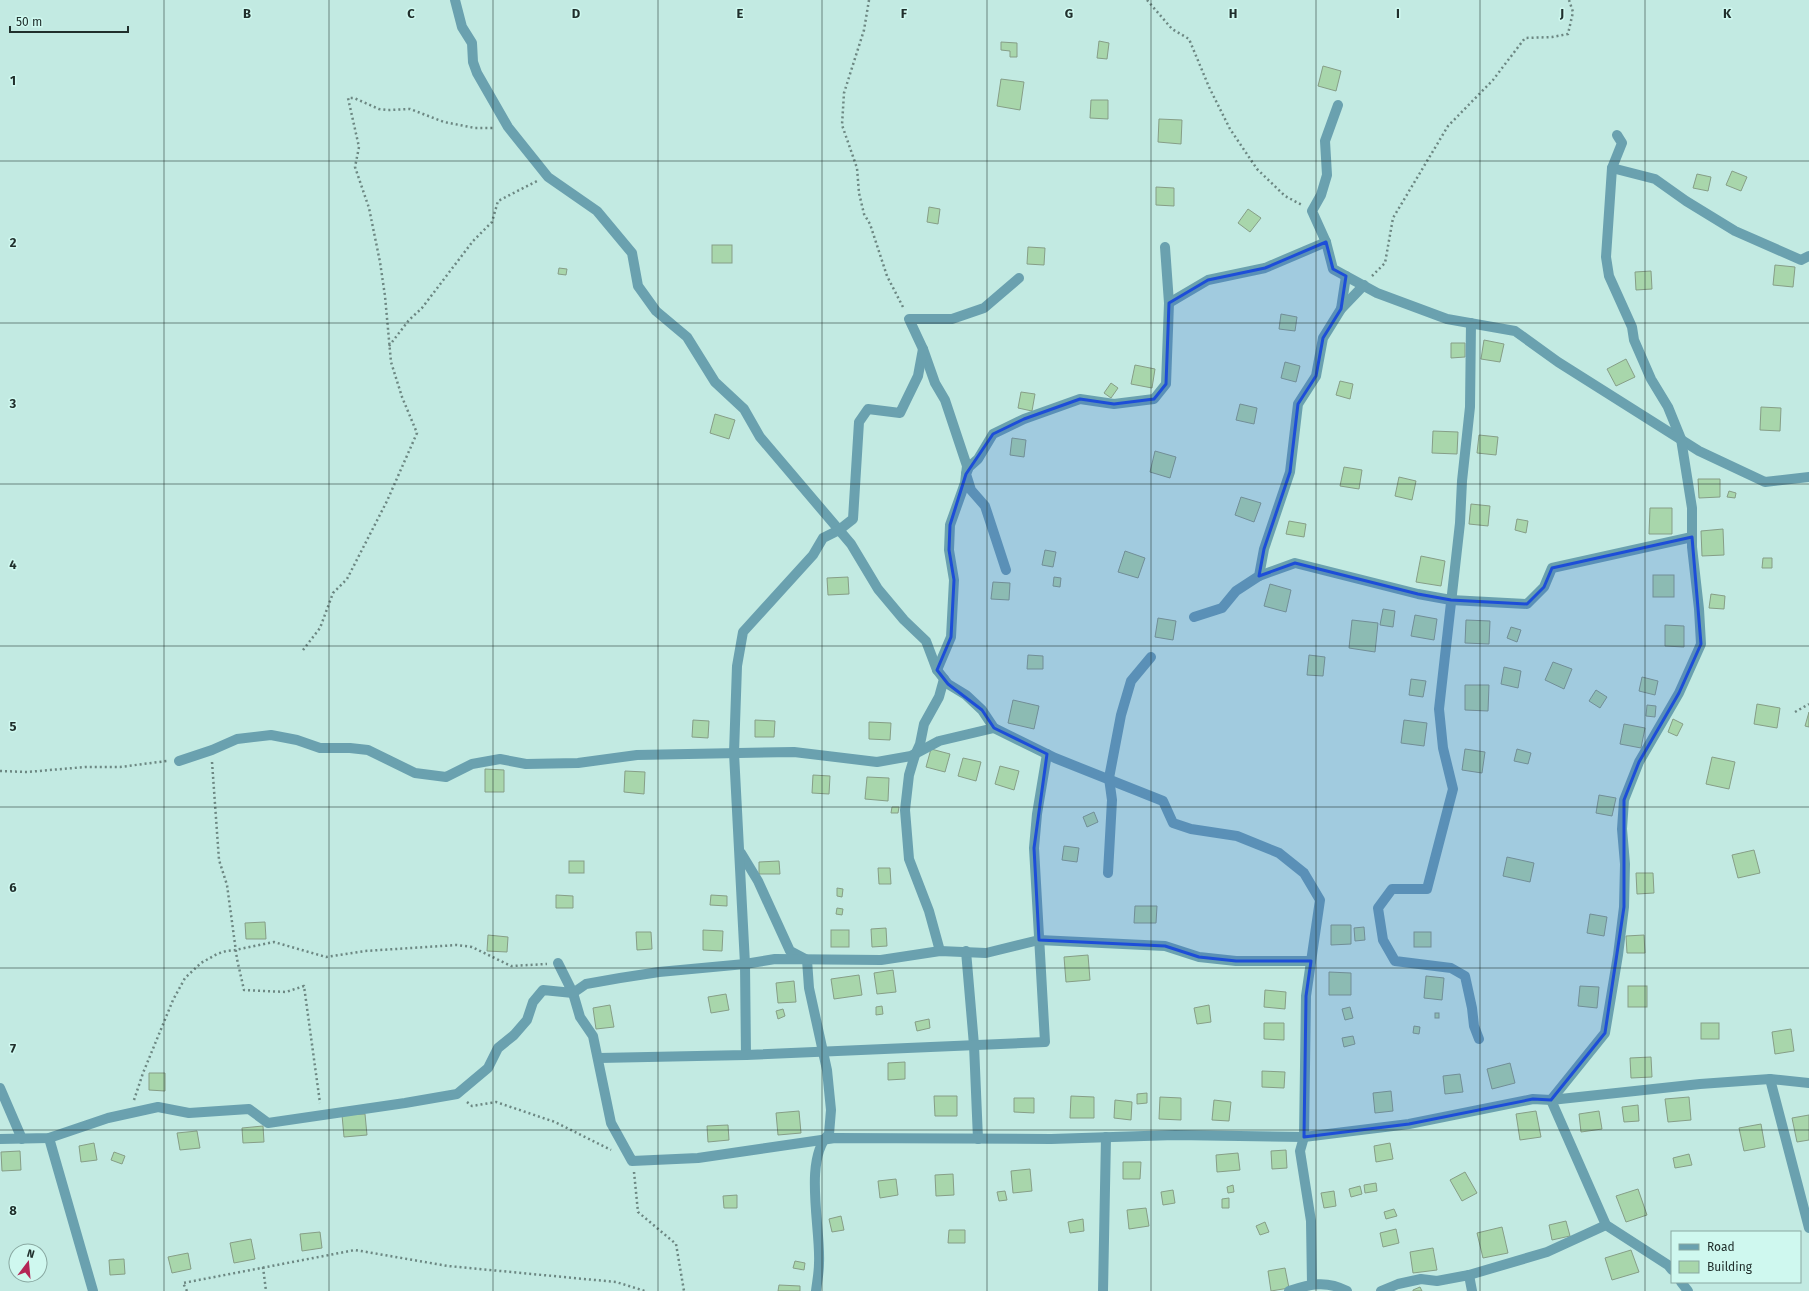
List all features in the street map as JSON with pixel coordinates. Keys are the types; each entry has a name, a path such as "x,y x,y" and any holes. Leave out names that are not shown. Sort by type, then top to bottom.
{"street":[{"path":"455,0 462,27 472,43 473,62 477,73 508,127 548,177 597,211 632,253 637,271 638,286 656,311 687,336 715,382 744,409 760,436 851,544 878,589 904,620 926,641 937,670 944,680 966,695 982,710 994,728 1047,754 1163,801 1173,823 1192,829 1237,836 1279,853 1304,873 1320,900 1306,996 1304,1137 1300,1151 1310,1221 1312,1284"},
{"path":"1338,104 1325,140 1327,175 1321,195 1312,211 1326,242 1333,269 1377,293 1447,319 1515,331 1558,362 1699,451 1766,482 1809,477"},
{"path":"1551,1100 1605,1033 1624,907 1625,864 1622,829 1624,800 1639,762 1679,693 1701,644 1692,537 1692,508 1681,439 1668,407 1650,380 1634,340 1632,327 1609,276 1606,245 1612,168 1622,143 1617,135"},
{"path":"1612,168 1655,179 1686,201 1735,231 1801,260 1809,256"},
{"path":"1169,303 1208,280 1265,268 1326,242"},
{"path":"1006,570 985,506 971,490 966,474 969,466 978,459 993,434 1032,416 1080,399 1114,404 1154,399 1166,384 1169,303 1165,247"},
{"path":"1341,309 1346,276"},
{"path":"937,670 951,637 954,580 949,550 950,525 965,483 967,466 945,400 935,383 923,349 909,319 952,319 984,308 1019,278"},
{"path":"1259,576 1264,549 1290,472 1298,404 1316,376 1323,338 1341,309 1364,285"},
{"path":"1471,324 1470,407 1462,481 1460,523 1440,709 1443,748 1453,790 1427,889 1392,889 1378,908 1382,940 1395,961 1451,968 1465,976 1472,1008 1474,1026 1479,1039"},
{"path":"746,1055 745,964 734,753 737,666 743,632 814,555 822,538 839,530 853,519 859,422 868,409 900,413 918,376 923,349"},
{"path":"1194,617 1222,608 1236,591 1259,576 1295,563 1418,594 1451,600 1527,604 1544,587 1552,568 1692,537"},
{"path":"1108,872 1112,800 1109,778 1121,715 1131,681 1151,657"},
{"path":"940,951 929,910 909,860 905,810 909,775 920,744 924,724 938,697 944,680"},
{"path":"179,761 212,750 237,739 271,735 297,740 320,748 368,750 415,773 446,777 472,764 500,759 526,764 570,763 636,755 794,752 877,762 915,755 939,741 994,728"},
{"path":"599,1058 746,1055 1045,1042 1034,848 1037,814 1047,754"},
{"path":"740,851 758,881 790,951 807,960"},
{"path":"0,1139 48,1138 108,1118 158,1107 189,1113 249,1109 268,1123 457,1094 488,1068 498,1048 514,1035 527,1020 533,1002 543,990 574,993 586,984 659,972 745,964 775,959 881,960 940,951 986,953 1039,940 1165,946 1198,957 1236,961 1311,961"},
{"path":"966,951 974,1045 978,1139"},
{"path":"807,960 809,988 827,1070 831,1110 829,1134 824,1139 818,1155 815,1172 819,1263 816,1291"},
{"path":"558,963 574,993 580,1017 593,1036 599,1058 601,1077 611,1123 632,1161 698,1158 835,1138 1050,1139 1175,1135 1304,1137 1408,1124 1533,1098 1551,1100 1700,1084 1770,1079 1809,1083"},
{"path":"1770,1079 1809,1228"},
{"path":"0,1088 22,1139"},
{"path":"1551,1100 1606,1226 1668,1265 1671,1269"},
{"path":"1103,1291 1106,1137"},
{"path":"48,1138 93,1291"},
{"path":"1381,1291 1398,1284 1421,1279 1437,1281 1469,1276 1547,1252 1606,1226"},
{"path":"1469,1276 1472,1291"},
{"path":"1682,1283 1688,1291"},
{"path":"1289,1291 1312,1284 1339,1287 1347,1291"}],"path":[{"path":"869,0 864,30 844,93 842,125 856,168 859,193 864,214 870,224 887,276 909,319"},
{"path":"1147,0 1172,29 1189,39 1209,87 1230,129 1257,169 1284,196 1312,211"},
{"path":"1364,285 1385,263 1393,218 1448,126 1493,80 1525,38 1552,38 1568,34 1573,12 1569,0"},
{"path":"303,650 320,628 333,593 347,579 387,501 417,433 402,396 391,362 385,296 380,262 369,208 355,167 359,147 348,98 354,98 378,109 410,109 444,122 475,128 508,127"},
{"path":"389,346 409,320 422,308 473,241 492,222 498,201 525,186 548,177"},
{"path":"1795,712 1809,704"},
{"path":"212,750 219,860 227,885 235,950 244,990 286,992 304,986 322,1115"},
{"path":"0,771 27,772 85,767 120,767 179,761"},
{"path":"130,1114 143,1074 173,1000 185,978 201,963 226,951 274,942 326,957 365,951 457,945 472,947 511,966 558,963"},
{"path":"457,1094 472,1106 496,1102 555,1122 611,1151"},
{"path":"632,1161 638,1212 676,1244 684,1291"},
{"path":"187,1291 182,1283 355,1250 448,1266 616,1282 645,1291"},
{"path":"263,1267 266,1291"}],"highlighted area":[{"path":"1326,242 1333,269 1346,276 1341,309 1323,338 1316,376 1298,404 1290,472 1264,549 1259,576 1295,563 1418,594 1451,600 1527,604 1544,587 1552,568 1692,537 1701,644 1679,693 1639,762 1624,800 1624,907 1605,1033 1551,1100 1533,1099 1409,1124 1304,1137 1306,996 1311,961 1236,961 1199,957 1165,946 1039,940 1034,848 1047,754 994,728 982,710 948,684 937,670 951,637 954,580 949,550 950,525 966,474 993,434 1024,419 1080,399 1114,404 1154,399 1166,384 1169,303 1208,280 1265,268"}],"building":[{"path":"1099,41 1109,43 1107,59 1097,58"},
{"path":"1001,42 1017,43 1017,57 1010,57 1010,51 1001,50"},
{"path":"1323,66 1341,71 1336,91 1318,86"},
{"path":"1001,79 1024,82 1020,110 997,106"},
{"path":"1091,100 1108,100 1108,119 1090,118"},
{"path":"1159,119 1182,120 1181,144 1158,142"},
{"path":"1732,171 1747,177 1741,191 1726,185"},
{"path":"1697,174 1711,177 1708,191 1693,188"},
{"path":"1156,187 1174,188 1174,206 1156,205"},
{"path":"929,207 940,209 938,224 927,222"},
{"path":"1248,209 1261,218 1250,232 1238,223"},
{"path":"712,245 732,245 732,263 712,263"},
{"path":"1028,247 1045,248 1044,265 1027,264"},
{"path":"1775,265 1795,267 1793,287 1773,285"},
{"path":"559,268 567,269 566,275 558,274"},
{"path":"1651,271 1652,289 1636,290 1635,272"},
{"path":"1281,314 1297,317 1295,331 1279,329"},
{"path":"1484,340 1504,344 1500,362 1481,359"},
{"path":"1451,343 1465,343 1465,357 1451,358"},
{"path":"1626,359 1635,377 1616,386 1607,369"},
{"path":"1285,362 1300,366 1296,382 1281,378"},
{"path":"1135,365 1155,369 1152,388 1131,384"},
{"path":"1340,381 1353,384 1350,399 1336,395"},
{"path":"1111,383 1118,388 1111,398 1104,393"},
{"path":"1021,392 1035,394 1032,411 1018,408"},
{"path":"1240,404 1257,408 1254,424 1236,420"},
{"path":"1761,407 1781,408 1780,431 1760,430"},
{"path":"715,414 735,420 729,439 710,433"},
{"path":"1433,431 1458,432 1457,454 1432,453"},
{"path":"1479,435 1498,437 1496,455 1477,453"},
{"path":"1012,438 1026,440 1024,457 1010,455"},
{"path":"1155,451 1176,457 1170,478 1150,472"},
{"path":"1344,467 1362,470 1359,489 1340,486"},
{"path":"1399,477 1416,481 1412,500 1395,496"},
{"path":"1698,479 1720,479 1720,497 1699,498"},
{"path":"1729,491 1736,493 1735,498 1727,497"},
{"path":"1241,497 1261,503 1254,522 1235,515"},
{"path":"1471,504 1490,506 1488,526 1469,524"},
{"path":"1650,508 1672,508 1672,534 1649,534"},
{"path":"1517,519 1528,521 1526,533 1515,530"},
{"path":"1289,521 1306,524 1304,537 1286,534"},
{"path":"1723,529 1724,555 1702,556 1701,531"},
{"path":"1045,550 1056,552 1053,567 1042,565"},
{"path":"1125,551 1145,558 1138,578 1118,572"},
{"path":"1421,556 1445,561 1441,586 1416,582"},
{"path":"1763,558 1772,558 1772,568 1762,568"},
{"path":"1653,575 1674,575 1674,597 1653,597"},
{"path":"848,577 849,594 828,595 827,578"},
{"path":"1054,577 1061,578 1060,587 1053,586"},
{"path":"993,582 1010,583 1009,600 991,599"},
{"path":"1270,584 1291,590 1286,612 1264,606"},
{"path":"1711,594 1725,596 1724,609 1709,608"},
{"path":"1383,609 1395,611 1393,627 1380,625"},
{"path":"1415,615 1437,619 1434,640 1411,636"},
{"path":"1158,618 1176,621 1173,640 1155,637"},
{"path":"1352,620 1378,623 1375,652 1349,648"},
{"path":"1466,620 1490,621 1489,644 1465,643"},
{"path":"1665,625 1684,626 1684,647 1665,646"},
{"path":"1511,627 1521,630 1517,642 1507,638"},
{"path":"1028,655 1043,656 1043,669 1027,669"},
{"path":"1309,655 1325,657 1323,676 1307,675"},
{"path":"1553,662 1572,669 1564,689 1545,680"},
{"path":"1504,667 1521,671 1518,688 1501,684"},
{"path":"1642,677 1658,681 1655,695 1639,691"},
{"path":"1411,679 1426,681 1423,697 1409,695"},
{"path":"1465,685 1489,685 1488,711 1465,710"},
{"path":"1596,690 1607,697 1600,708 1589,701"},
{"path":"1013,700 1039,706 1034,729 1008,723"},
{"path":"1757,704 1780,708 1777,728 1754,724"},
{"path":"1647,705 1656,706 1655,717 1646,716"},
{"path":"1809,712 1809,727 1805,726"},
{"path":"1673,719 1683,724 1677,736 1668,732"},
{"path":"693,720 709,721 708,738 692,737"},
{"path":"755,720 775,721 774,737 755,737"},
{"path":"1404,720 1427,723 1424,746 1401,743"},
{"path":"869,722 891,723 890,740 869,739"},
{"path":"1624,724 1645,728 1641,748 1620,744"},
{"path":"931,749 950,754 945,772 926,767"},
{"path":"1465,749 1485,752 1482,773 1462,770"},
{"path":"1517,749 1531,753 1528,764 1514,761"},
{"path":"1712,757 1735,762 1729,789 1706,784"},
{"path":"963,758 981,762 976,781 958,776"},
{"path":"1000,766 1019,771 1014,790 995,784"},
{"path":"485,769 504,770 504,792 485,792"},
{"path":"625,771 645,772 644,794 624,792"},
{"path":"813,775 830,776 829,794 812,793"},
{"path":"867,777 889,778 888,801 865,799"},
{"path":"1599,795 1616,798 1612,816 1596,813"},
{"path":"892,807 899,807 898,813 891,813"},
{"path":"1094,812 1098,822 1087,827 1083,817"},
{"path":"1064,846 1079,848 1077,862 1062,860"},
{"path":"1754,850 1760,873 1738,878 1732,855"},
{"path":"1507,857 1534,863 1530,882 1503,876"},
{"path":"569,861 584,861 584,873 569,873"},
{"path":"779,861 780,874 759,874 759,862"},
{"path":"878,868 890,868 891,884 879,884"},
{"path":"1636,873 1653,873 1654,893 1637,894"},
{"path":"837,888 843,889 842,897 837,896"},
{"path":"556,895 573,896 573,908 556,908"},
{"path":"711,895 727,896 727,906 710,905"},
{"path":"1135,906 1157,906 1156,923 1134,923"},
{"path":"837,908 843,909 842,915 836,914"},
{"path":"1590,914 1607,917 1604,936 1587,933"},
{"path":"265,922 266,939 246,939 245,923"},
{"path":"1331,925 1351,925 1351,944 1331,945"},
{"path":"1364,927 1365,940 1355,941 1354,928"},
{"path":"886,928 887,946 872,947 871,929"},
{"path":"703,930 723,931 722,951 703,950"},
{"path":"831,930 849,930 849,947 831,947"},
{"path":"636,932 651,932 652,949 637,950"},
{"path":"1414,932 1431,932 1431,947 1414,947"},
{"path":"488,935 508,937 507,952 487,951"},
{"path":"1644,935 1645,953 1627,953 1626,936"},
{"path":"1088,955 1090,980 1066,982 1064,957"},
{"path":"893,970 896,992 877,994 874,973"},
{"path":"1329,972 1351,973 1351,995 1329,995"},
{"path":"859,975 862,995 834,999 831,979"},
{"path":"1426,976 1444,978 1442,1000 1424,998"},
{"path":"794,981 796,1002 778,1003 776,983"},
{"path":"1580,986 1599,987 1597,1008 1578,1006"},
{"path":"1628,986 1647,986 1647,1007 1628,1007"},
{"path":"1265,990 1286,992 1285,1009 1264,1007"},
{"path":"726,994 729,1010 711,1013 708,997"},
{"path":"610,1005 614,1027 596,1029 593,1008"},
{"path":"1209,1005 1211,1022 1197,1024 1194,1008"},
{"path":"882,1006 883,1014 876,1015 876,1007"},
{"path":"1350,1007 1353,1018 1345,1020 1342,1009"},
{"path":"783,1009 785,1016 778,1019 776,1011"},
{"path":"1435,1013 1439,1013 1439,1018 1435,1018"},
{"path":"929,1019 930,1028 917,1031 915,1022"},
{"path":"1264,1023 1284,1023 1284,1040 1264,1039"},
{"path":"1701,1023 1719,1023 1719,1039 1701,1039"},
{"path":"1414,1026 1420,1027 1419,1034 1413,1033"},
{"path":"1791,1029 1794,1051 1775,1054 1772,1032"},
{"path":"1353,1036 1355,1044 1344,1047 1342,1038"},
{"path":"1651,1057 1652,1077 1631,1078 1630,1058"},
{"path":"905,1062 905,1079 888,1080 888,1063"},
{"path":"1510,1063 1515,1083 1492,1089 1487,1069"},
{"path":"1262,1071 1285,1072 1284,1088 1262,1087"},
{"path":"149,1073 165,1073 165,1091 149,1090"},
{"path":"1460,1074 1463,1092 1445,1094 1443,1076"},
{"path":"1391,1091 1393,1111 1375,1113 1373,1093"},
{"path":"1147,1093 1147,1103 1137,1104 1137,1094"},
{"path":"934,1096 957,1096 957,1116 935,1116"},
{"path":"1071,1096 1094,1097 1094,1118 1070,1118"},
{"path":"1160,1097 1181,1098 1181,1120 1159,1119"},
{"path":"1689,1097 1691,1120 1668,1122 1665,1099"},
{"path":"1014,1098 1034,1098 1034,1113 1014,1112"},
{"path":"1115,1100 1132,1102 1131,1120 1114,1118"},
{"path":"1214,1100 1231,1102 1229,1121 1212,1120"},
{"path":"1638,1105 1639,1121 1624,1122 1622,1107"},
{"path":"799,1111 801,1133 778,1135 776,1113"},
{"path":"1536,1111 1541,1137 1520,1140 1516,1114"},
{"path":"1599,1111 1602,1129 1581,1132 1579,1114"},
{"path":"365,1114 367,1135 344,1137 342,1115"},
{"path":"1809,1115 1809,1140 1797,1142 1792,1118"},
{"path":"1761,1124 1765,1147 1744,1151 1739,1128"},
{"path":"728,1125 729,1140 708,1142 707,1126"},
{"path":"263,1126 264,1142 243,1143 242,1128"},
{"path":"197,1131 200,1148 180,1150 177,1133"},
{"path":"94,1143 97,1160 81,1162 79,1146"},
{"path":"1390,1143 1393,1159 1376,1162 1374,1146"},
{"path":"1286,1150 1287,1168 1272,1169 1271,1151"},
{"path":"20,1151 21,1170 2,1171 1,1152"},
{"path":"114,1152 125,1156 122,1164 111,1160"},
{"path":"1238,1153 1240,1170 1217,1172 1216,1155"},
{"path":"1689,1154 1692,1165 1675,1168 1673,1158"},
{"path":"1123,1162 1141,1162 1140,1179 1123,1179"},
{"path":"1030,1169 1032,1191 1013,1193 1011,1171"},
{"path":"1465,1172 1477,1193 1462,1201 1450,1180"},
{"path":"953,1174 954,1195 936,1196 935,1175"},
{"path":"896,1179 898,1195 880,1198 878,1181"},
{"path":"1376,1183 1377,1191 1365,1193 1364,1185"},
{"path":"1233,1185 1234,1192 1228,1193 1227,1187"},
{"path":"1360,1186 1362,1194 1351,1197 1349,1189"},
{"path":"1638,1189 1647,1215 1626,1222 1616,1196"},
{"path":"1173,1190 1175,1203 1163,1205 1161,1192"},
{"path":"1005,1191 1007,1200 999,1201 997,1192"},
{"path":"1334,1191 1336,1206 1324,1208 1321,1193"},
{"path":"737,1195 737,1208 724,1208 723,1196"},
{"path":"1229,1198 1229,1208 1222,1208 1222,1199"},
{"path":"1146,1208 1149,1226 1129,1229 1127,1210"},
{"path":"1394,1209 1397,1216 1386,1219 1384,1212"},
{"path":"841,1216 844,1230 832,1232 829,1219"},
{"path":"1083,1219 1084,1231 1070,1233 1068,1222"},
{"path":"1566,1221 1570,1236 1552,1240 1549,1225"},
{"path":"1265,1222 1269,1232 1260,1235 1256,1226"},
{"path":"1502,1227 1508,1253 1483,1258 1477,1233"},
{"path":"1396,1229 1399,1243 1383,1247 1380,1233"},
{"path":"949,1230 965,1230 965,1243 948,1243"},
{"path":"320,1232 322,1248 302,1251 300,1234"},
{"path":"251,1239 255,1259 234,1263 230,1243"},
{"path":"1433,1248 1437,1270 1413,1273 1410,1252"},
{"path":"1631,1250 1639,1272 1612,1280 1605,1258"},
{"path":"188,1253 191,1269 172,1273 168,1257"},
{"path":"124,1259 125,1274 110,1275 109,1260"},
{"path":"795,1261 805,1263 804,1270 793,1268"},
{"path":"1285,1268 1289,1288 1271,1291 1268,1271"},
{"path":"779,1285 800,1286 800,1291 778,1291"},
{"path":"1420,1287 1422,1291 1413,1291 1413,1290"}]}
